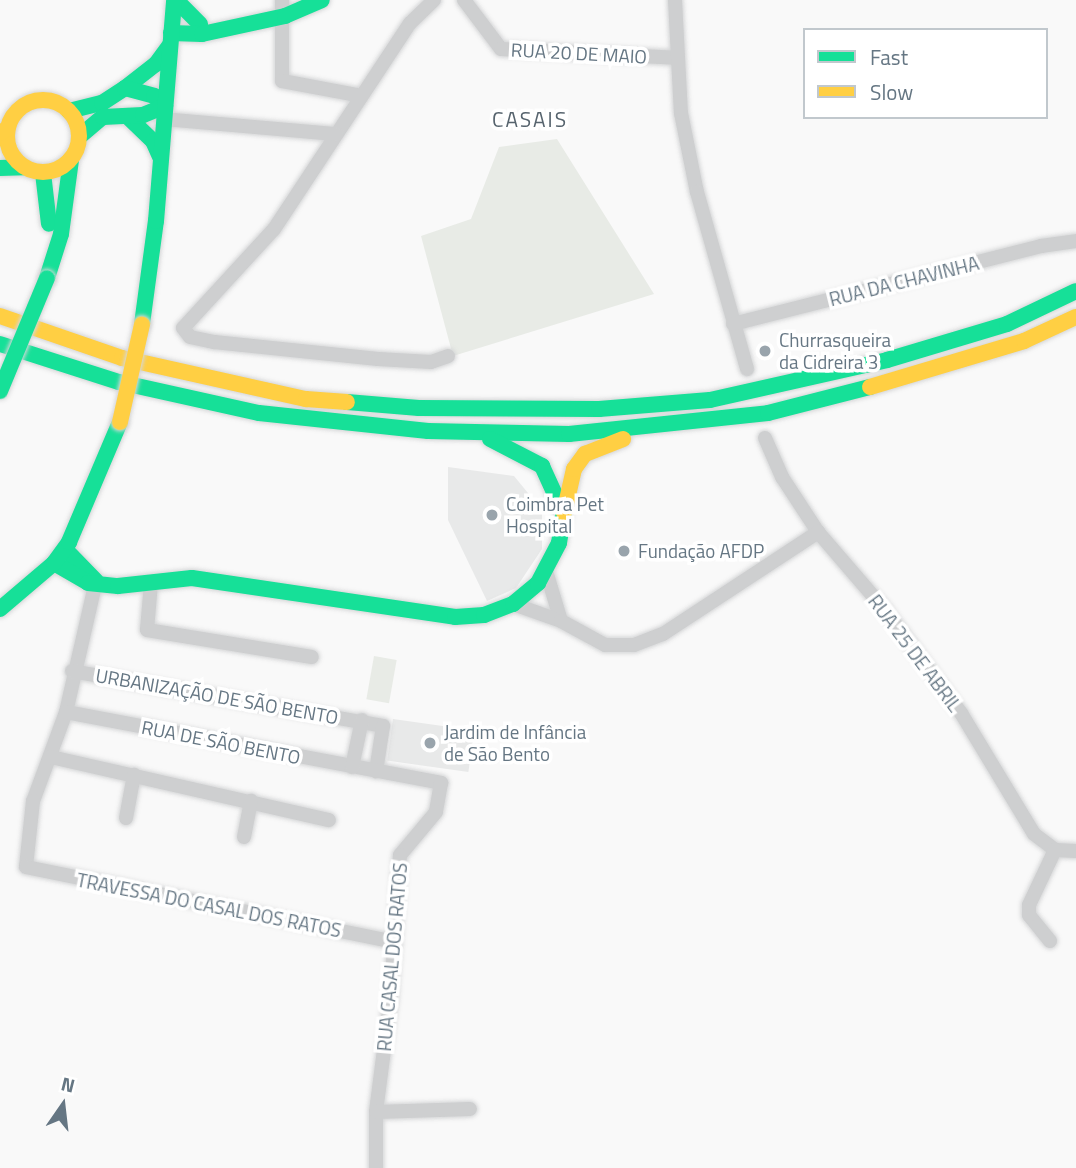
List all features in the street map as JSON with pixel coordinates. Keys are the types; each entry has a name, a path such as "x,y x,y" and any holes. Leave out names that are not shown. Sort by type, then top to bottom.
{"main road":[{"path":"175,0 201,29"},
{"path":"0,609 54,563 65,549 106,462 120,422 142,324 175,0"},
{"path":"69,111 102,103 125,89 156,64 171,40 201,29 219,29 322,0"},
{"path":"171,40 201,29"},
{"path":"125,89 144,92 164,112"},
{"path":"24,167 9,149 4,135 29,103 50,101 69,111 80,136"},
{"path":"0,356 61,234 71,160 80,136 103,117 164,112"},
{"path":"128,117 153,141 160,157"},
{"path":"0,168 24,167 43,173 71,160"},
{"path":"0,391 40,276 50,218 43,173"},
{"path":"0,316 122,358 306,399 419,408 599,410 710,400 887,360 1007,324 1076,291"},
{"path":"0,344 120,382 259,413 480,434 656,428 768,413 892,382 1024,341 1076,317"},
{"path":"54,563 78,581 96,581 118,586 211,580 455,617 484,615 513,604 547,571 559,543 574,468 585,454 656,428"},
{"path":"480,434 542,466 555,486 564,513"},
{"path":"65,549 96,581"}],"street":[{"path":"434,0 410,23 274,229 183,330 190,337 214,342 378,359 431,362 448,356"},
{"name":"RUA 20 DE MAIO","path":"464,0 501,49 676,58"},
{"path":"675,0 676,58 697,192 747,369"},
{"path":"287,10 282,81 362,96"},
{"path":"164,112 336,134"},
{"name":"RUA DA CHAVINHA","path":"733,324 1076,241"},
{"name":"RUA 25 DE ABRIL","path":"765,438 782,477 818,533 885,610 961,713 1034,834 1055,850"},
{"path":"513,604 561,621 605,645 634,645 663,634 818,533"},
{"path":"547,571 561,621"},
{"path":"96,581 72,671 66,712 51,757 329,820"},
{"path":"151,583 147,630 312,657"},
{"path":"538,612 548,608 553,596"},
{"name":"URBANIZAÇÃO DE SÃO BENTO","path":"72,671 362,720 383,726 376,771"},
{"name":"RUA DE SÃO BENTO","path":"66,712 376,771"},
{"name":"URBANIZAÇÃO DE SÃO BENTO","path":"352,766 362,720"},
{"name":"TRAVESSA DO CASAL DOS RATOS","path":"51,757 33,801 26,867 393,942"},
{"name":"RUA CASAL DOS RATOS","path":"376,771 442,783 436,812 400,855 376,1112 376,1168"},
{"path":"125,818 134,775"},
{"path":"244,837 251,801"},
{"path":"1050,941 1028,915 1029,905 1055,850 1076,850"},
{"path":"376,1112 470,1108"}],"shaded area":[{"path":"557,139 654,294 453,356 421,236 471,219 499,147"},
{"path":"448,467 514,476 542,510 542,549 516,588 487,601 448,520"},
{"path":"374,656 397,660 389,703 366,699"},
{"name":"Jardim de Infância de São Bento","path":"393,719 474,730 468,772 387,761"}],"traffic: fast":[{"path":"142,324 156,221 174,0"},
{"path":"176,0 200,24"},
{"path":"171,33 202,34 285,16 322,0"},
{"path":"125,88 156,64 170,45"},
{"path":"69,111 102,103 125,88 154,96 165,106"},
{"path":"80,136 103,117 143,115 165,106"},
{"path":"128,117 153,141 160,157"},
{"path":"47,278 61,234 71,160"},
{"path":"0,168 24,167"},
{"path":"43,173 49,224"},
{"path":"0,391 47,278"},
{"path":"347,402 419,408 599,409 710,400 887,360 1007,324 1076,291"},
{"path":"0,344 119,382 259,413 428,431 569,434 768,413 870,387"},
{"path":"0,609 54,563 69,542 120,422"},
{"path":"490,439 542,466 563,512"},
{"path":"54,563 88,583 118,586 192,578 455,617 484,615 513,604 538,583 559,543 564,513"},
{"path":"65,549 96,581"}],"traffic: slow":[{"path":"43,100 57,103 69,110 76,122 79,136 76,150 69,162 57,169 43,172 29,169 17,162 10,150 7,136 10,122 17,110 29,103 43,100"},
{"path":"0,133 8,128"},
{"path":"0,316 122,358 306,399 347,402"},
{"path":"870,387 1024,341 1076,317"},
{"path":"120,422 142,324"},
{"path":"564,513 574,469 585,454 623,439"}],"place":[{"name":"Churrasqueira da Cidreira 3","path":"765,351"},
{"name":"Coimbra Pet Hospital","path":"492,515"},
{"name":"Fundação AFDP","path":"624,551"},
{"name":"Jardim de Infância de São Bento","path":"430,743"}],"district":[{"name":"CASAIS","path":"530,119"}]}
